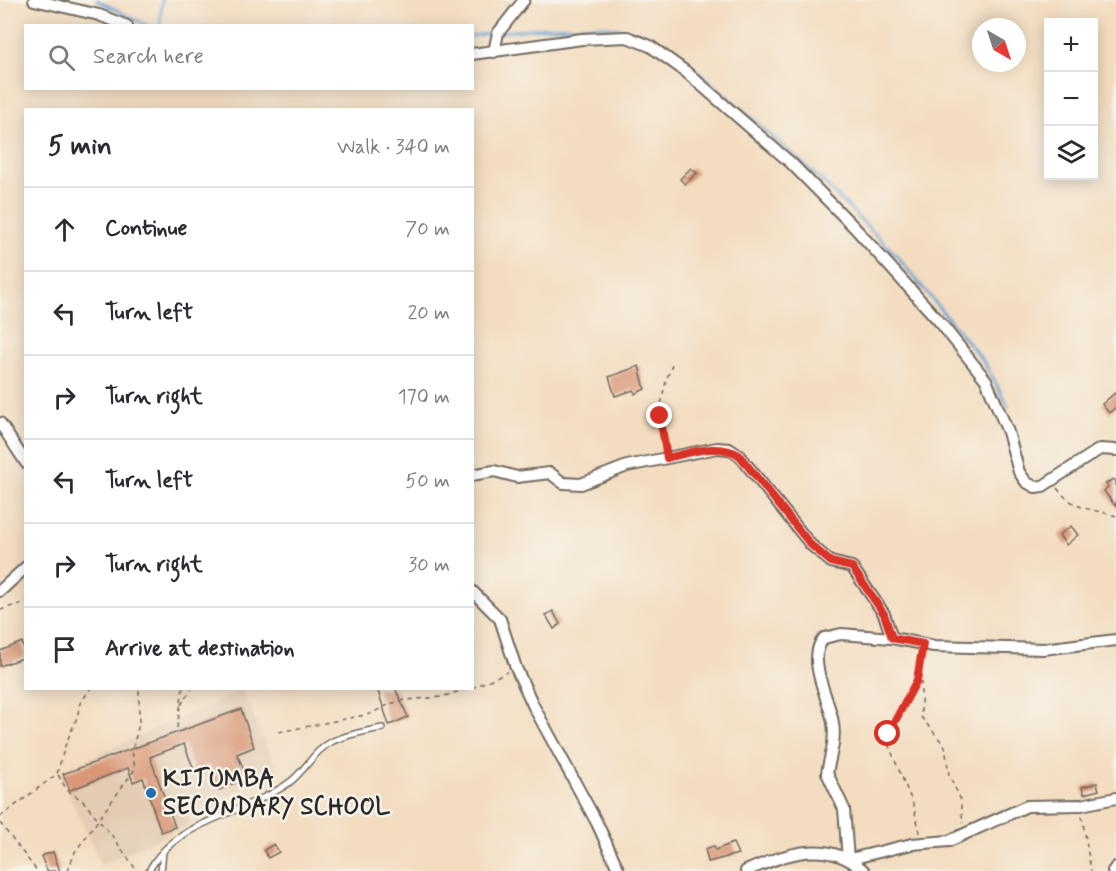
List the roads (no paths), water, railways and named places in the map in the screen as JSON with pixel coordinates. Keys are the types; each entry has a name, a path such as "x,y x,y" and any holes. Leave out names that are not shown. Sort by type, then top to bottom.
{"street":[{"path":"33,0 99,15 122,24"},
{"path":"494,52 498,33 524,0"},
{"path":"474,54 582,39 627,37 650,46 685,70 792,163 900,276 976,365 986,381 1008,432 1019,472 1026,482 1035,487 1050,483 1100,449 1116,450"},
{"path":"0,423 24,460"},
{"path":"474,475 494,471 517,477 550,473 563,483 581,484 627,466 717,448 729,449 739,455 811,545 831,562 852,567 884,614 892,638"},
{"path":"0,591 24,569"},
{"path":"474,593 500,619 516,668 550,741 592,814 619,871"},
{"path":"849,859 844,809 827,773 834,748 833,722 821,687 817,649 830,634 892,638 923,644 1043,649 1116,640"},
{"path":"849,859 921,844 949,841 1027,806 1081,805 1116,798"},
{"path":"746,871 810,849 849,859 864,871"},
{"path":"1113,871 1116,867"}],"lane":[{"path":"149,871 164,850 185,834 290,782 315,755 334,741 382,728"},
{"path":"161,871 164,850"}],"waterway":[{"path":"97,0 144,24"},
{"path":"160,24 162,0"},
{"path":"504,32 549,27 604,26 650,35 706,78 822,181 896,255 984,362 1008,406"},
{"path":"474,36 494,33"}],"place":[{"name":"KITUMBA SECONDARY SCHOOL","path":"151,793"}]}
